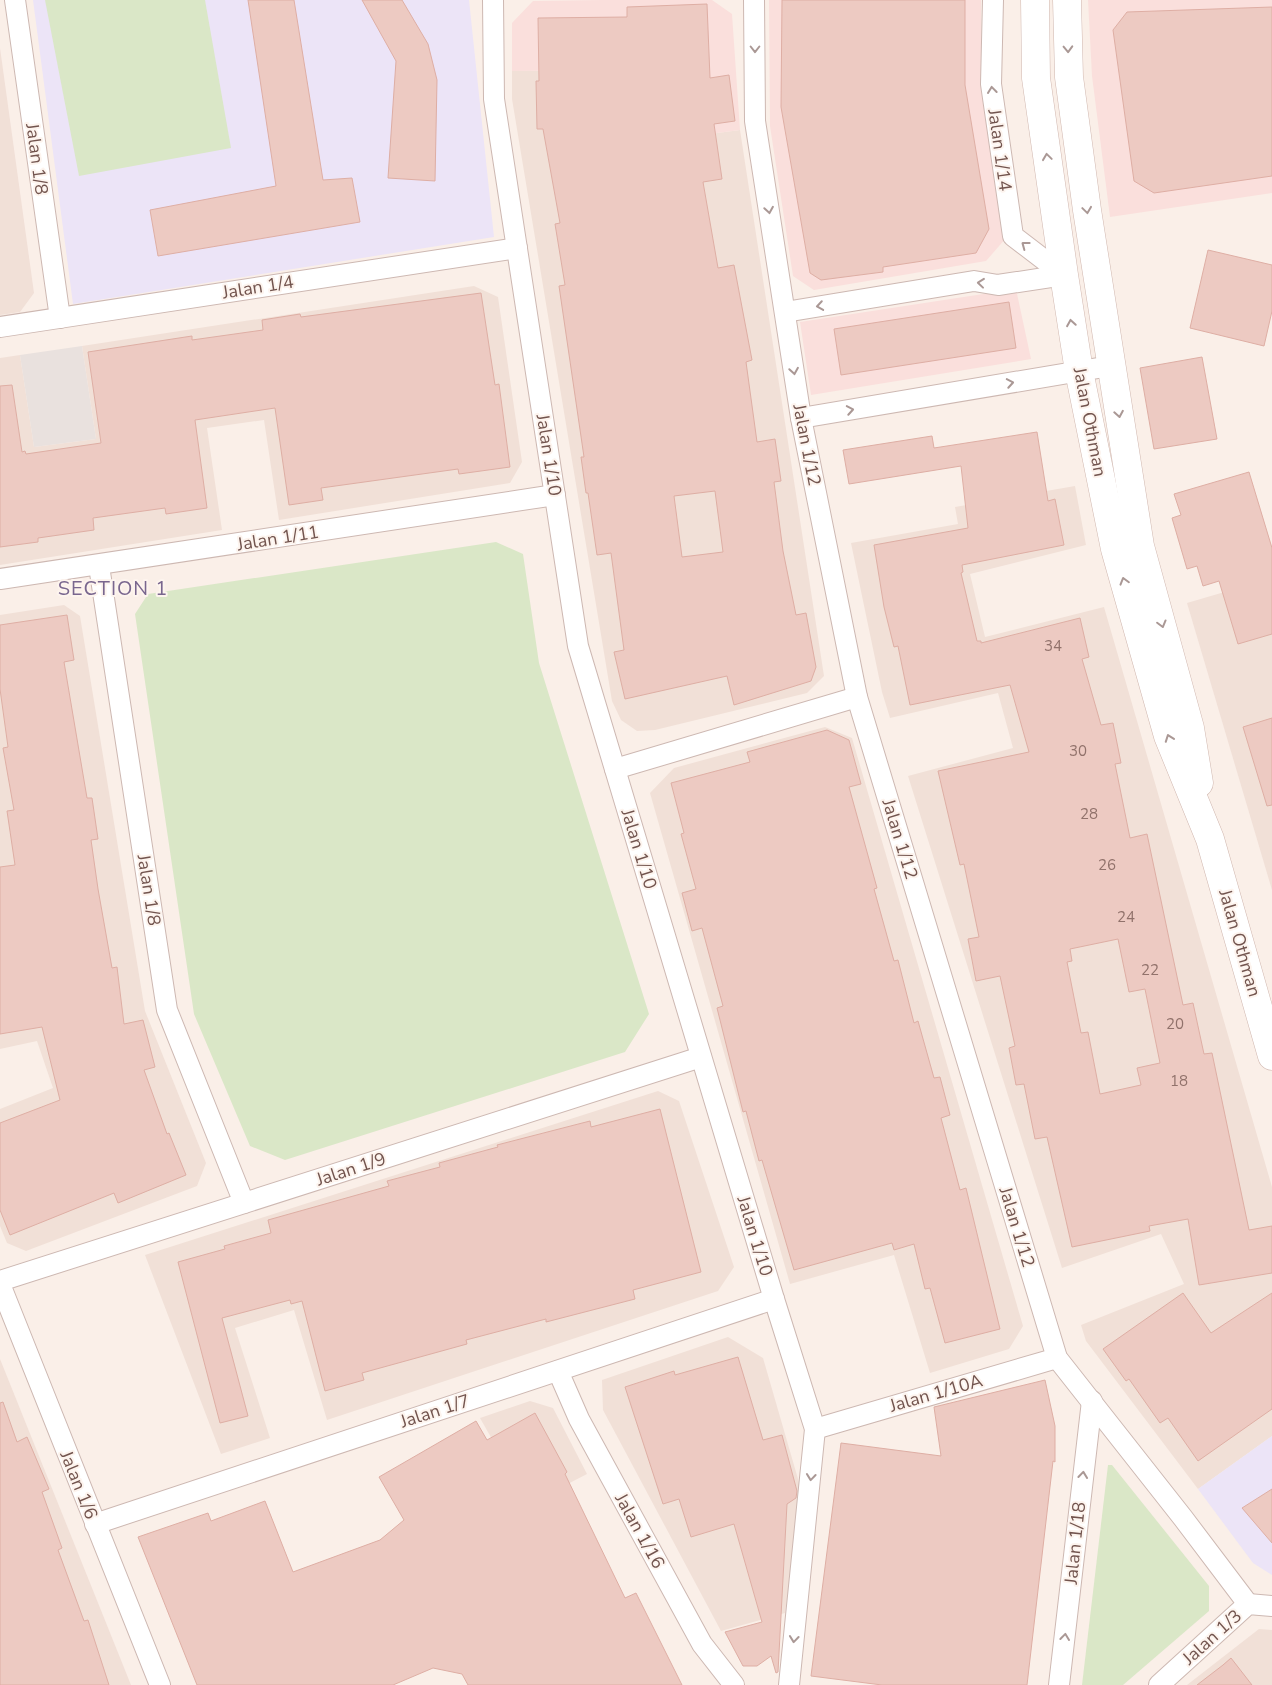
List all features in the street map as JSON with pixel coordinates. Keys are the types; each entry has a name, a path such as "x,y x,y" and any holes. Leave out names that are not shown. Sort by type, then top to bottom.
{"main road":[{"name":"Jalan Othman","path":"1035,0 1036,78 1064,274 1079,371 1115,549 1168,736 1208,831 1268,1029 1272,1056"},
{"name":"Jalan Othman","path":"1067,0 1069,77 1110,366 1140,546 1190,728 1208,831"}],"street":[{"name":"Jalan 1/8","path":"15,0 60,318"},
{"name":"Jalan 1/10","path":"493,0 494,98 578,646 774,1299 815,1429 790,1685"},
{"name":"Jalan 1/12","path":"754,0 755,121 802,418 857,697 1056,1358 1092,1401 1248,1604"},
{"name":"Jalan 1/14","path":"993,0 991,84 1013,236 1064,274"},
{"name":"Jalan 1/4","path":"0,327 517,248"},
{"path":"785,312 974,281 998,284 1064,274"},
{"path":"802,418 1110,366"},
{"name":"Jalan 1/11","path":"0,579 99,566 555,495"},
{"name":"Jalan 1/8","path":"99,566 168,1010 244,1203"},
{"path":"615,769 857,697"},
{"name":"Jalan 1/9","path":"0,1282 701,1057"},
{"name":"Jalan 1/6","path":"0,1282 160,1685"},
{"name":"Jalan 1/7","path":"95,1524 774,1299"},
{"name":"Jalan 1/10A","path":"815,1429 1056,1358"},
{"name":"Jalan 1/16","path":"558,1370 579,1418 702,1644 734,1685"},
{"name":"Jalan 1/18","path":"1059,1685 1092,1401"},
{"name":"Jalan 1/3","path":"1159,1685 1248,1604 1272,1606"}],"shaded area":[{"path":"33,0 469,0 494,237 73,304"},
{"path":"712,0 732,14 740,130 633,144 625,70 512,71 512,23 533,1"},
{"path":"769,0 981,0 981,84 1006,238 986,261 814,290 793,276 770,126"},
{"path":"1088,0 1272,0 1272,193 1110,217 1092,76"},
{"path":"0,48 34,293 20,312 0,315"},
{"path":"625,70 633,144 740,130 824,676 807,693 655,730 637,731 621,720 612,701 512,99 512,71"},
{"path":"474,286 498,297 522,462 510,483 279,520 264,420 207,428 222,530 0,565 0,358 20,355 34,447 96,439 82,346"},
{"path":"1016,289 1031,359 811,395 800,322"},
{"path":"82,346 96,439 34,447 20,355"},
{"path":"1075,486 1086,545 970,574 985,637 1104,607 1272,1187 1272,1436 1198,1489 1086,1341 1081,1325 1184,1284 1161,1234 1062,1268 908,776 1013,748 998,693 890,718 882,692 851,543 958,524 955,507"},
{"path":"1272,578 1272,890 1187,603"},
{"path":"64,605 80,616 145,1011 206,1163 197,1186 26,1251 7,1243 0,1226 0,1109 53,1088 37,1041 0,1049 0,615"},
{"path":"825,727 852,738 1023,1326 1009,1349 930,1373 894,1255 790,1284 650,793 674,768"},
{"path":"658,1091 679,1101 734,1267 718,1291 327,1420 294,1310 235,1328 270,1438 221,1454 145,1255"},
{"path":"728,1337 763,1358 798,1479 801,1497 785,1613 721,1631 603,1410 602,1380"},
{"path":"0,1359 131,1685 0,1685"},
{"path":"530,1401 553,1408 587,1474 529,1504 480,1418"},
{"path":"1272,1436 1272,1575 1253,1563 1198,1489"},
{"path":"1259,1629 1272,1630 1272,1685 1187,1685"}],"green space":[{"path":"45,0 205,0 231,148 79,176"},
{"path":"496,542 523,554 539,663 649,1014 625,1052 285,1160 250,1146 194,1014 135,614 148,594"},
{"path":"1108,1465 1112,1465 1209,1586 1209,1611 1123,1685 1082,1685"}],"building":[{"path":"248,0 294,0 323,180 352,178 360,222 158,256 150,210 276,186"},
{"path":"362,0 402,0 428,44 437,80 435,181 388,178 396,61"},
{"path":"782,0 965,0 965,85 989,229 976,253 883,267 883,272 821,280 810,273 781,107"},
{"path":"707,4 710,78 729,75 735,121 714,124 722,179 703,182 718,268 734,265 752,360 746,362 757,442 775,439 781,481 774,482 783,551 796,615 806,613 816,667 811,681 734,705 727,676 625,699 614,652 624,650 611,553 597,555 588,493 586,493 581,457 584,457 559,286 565,285 555,224 560,223 543,129 537,129 536,81 539,81 538,18 627,17 627,7","holes":["715,491 723,552 682,557 674,496"]},
{"path":"1272,7 1272,176 1154,193 1134,181 1113,30 1127,12"},
{"path":"1208,250 1272,265 1272,311 1264,346 1190,328"},
{"path":"481,293 495,385 499,384 510,467 459,474 458,469 321,488 323,500 289,505 275,408 195,420 207,508 166,514 165,508 93,518 94,530 38,538 38,542 0,547 0,386 12,385 22,452 25,451 26,454 101,443 88,352 192,336 192,340 263,330 262,320 300,314 301,317"},
{"path":"1009,302 1016,348 841,375 834,329"},
{"path":"1202,357 1217,439 1154,449 1140,368"},
{"path":"1037,432 1048,501 1055,499 1064,545 962,565 963,572 961,573 977,641 981,641 981,643 1080,618 1089,657 1082,659 1101,725 1113,723 1121,763 1115,764 1130,838 1147,834 1183,1005 1193,1003 1204,1054 1212,1053 1249,1230 1272,1226 1272,1273 1199,1285 1188,1219 1149,1226 1150,1231 1072,1247 1047,1137 1035,1139 1024,1084 1016,1085 1009,1048 1015,1046 1000,976 976,981 968,939 979,937 964,864 960,865 938,771 1029,752 1010,685 910,705 898,646 894,647 884,607 874,545 968,528 961,466 849,484 843,450 932,436 934,448","holes":["1118,939 1129,992 1145,989 1160,1063 1137,1068 1141,1085 1100,1094 1088,1032 1081,1033 1067,962 1072,961 1070,949"]},
{"path":"1249,472 1272,548 1272,634 1238,644 1219,581 1203,586 1197,566 1187,569 1172,518 1181,515 1174,494"},
{"path":"67,615 74,660 64,662 87,798 92,798 98,839 91,840 112,968 117,967 124,1024 143,1020 155,1067 144,1070 167,1134 169,1133 186,1175 118,1203 114,1193 10,1235 0,1210 0,1123 60,1100 42,1027 0,1034 0,867 15,865 7,811 14,810 3,748 8,747 0,689 0,625"},
{"path":"1272,718 1272,805 1267,806 1243,727"},
{"path":"827,730 849,740 861,784 849,787 877,888 874,889 894,961 898,960 914,1023 918,1021 934,1078 940,1077 950,1115 941,1118 960,1190 966,1188 1000,1329 945,1343 930,1288 925,1289 914,1244 894,1250 892,1243 794,1270 762,1160 759,1161 746,1111 743,1112 717,1008 723,1006 702,928 692,931 682,893 696,889 681,834 684,833 671,783 750,762 747,752"},
{"path":"660,1109 701,1272 633,1290 635,1299 546,1322 546,1319 466,1340 467,1344 362,1373 364,1380 325,1391 302,1301 291,1304 290,1300 222,1318 248,1416 220,1423 178,1262 225,1249 224,1246 271,1233 268,1220 389,1186 387,1181 440,1167 439,1163 498,1147 497,1145 590,1121 591,1127"},
{"path":"1183,1293 1211,1333 1272,1293 1272,1409 1198,1461 1168,1418 1160,1423 1129,1379 1126,1381 1103,1349"},
{"path":"738,1357 763,1440 782,1435 797,1491 796,1498 787,1504 778,1672 776,1673 771,1656 757,1666 743,1666 725,1632 762,1622 734,1524 691,1537 679,1499 663,1504 625,1387 674,1371 675,1375"},
{"path":"1045,1380 1055,1426 1055,1462 1053,1461 1027,1685 882,1685 811,1676 841,1443 941,1456 934,1407"},
{"path":"3,1402 17,1442 27,1437 49,1489 42,1492 62,1548 58,1550 84,1621 88,1620 109,1685 0,1685 0,1403"},
{"path":"535,1413 567,1472 565,1474 625,1598 636,1593 682,1685 468,1685 462,1674 433,1668 393,1685 197,1685 138,1537 208,1513 211,1521 265,1501 293,1572 380,1540 404,1520 379,1477 476,1421 487,1440"},
{"path":"1272,1489 1272,1543 1242,1508"},
{"path":"1231,1658 1252,1685 1197,1685 1223,1665"}],"district":[{"name":"SECTION 1","path":"113,588"}]}
